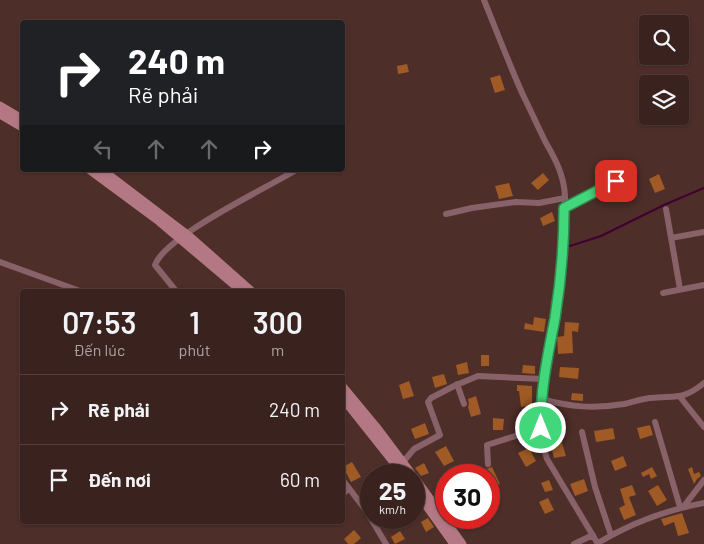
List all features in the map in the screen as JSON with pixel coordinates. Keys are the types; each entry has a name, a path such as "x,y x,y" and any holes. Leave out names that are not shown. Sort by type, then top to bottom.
{"main road":[{"path":"0,106 20,118"},
{"path":"0,114 20,126"},
{"path":"93,172 184,236 240,289"},
{"path":"104,172 249,289"},
{"path":"345,390 403,462"},
{"path":"345,401 395,464"},
{"path":"425,493 462,544"},
{"path":"425,503 454,544"}],"street":[{"path":"484,0 523,94 556,160 563,179 564,260 541,399 541,428 547,459 598,544 611,535 653,516 682,507 704,504"},
{"path":"174,289 155,265 160,256 184,236 292,172"},
{"path":"564,208 633,172"},
{"path":"446,214 481,206 516,202 539,204 564,198"},
{"path":"666,209 680,289"},
{"path":"671,238 704,232"},
{"path":"0,262 74,289"},
{"path":"662,293 704,285"},
{"path":"403,462 414,449 438,437 439,432 428,402 431,398 475,377 543,379"},
{"path":"541,399 580,408 625,404 653,398 680,396 704,383"},
{"path":"457,384 464,404"},
{"path":"680,396 704,427"},
{"path":"655,422 682,507"},
{"path":"488,464 487,445 541,428"},
{"path":"582,432 595,487 611,535"},
{"path":"682,507 704,480"},
{"path":"345,483 360,501"},
{"path":"345,492 349,489"},
{"path":"378,529 386,544"},
{"path":"574,544 593,535"}],"building":[{"path":"407,64 409,72 398,74 397,66"},
{"path":"500,75 505,90 495,93 490,78"},
{"path":"543,173 549,180 538,190 531,183"},
{"path":"659,174 665,189 655,193 649,179"},
{"path":"509,183 513,196 499,199 495,186"},
{"path":"552,212 555,221 543,226 540,218"},
{"path":"534,317 546,319 544,332 524,329 525,323 533,325"},
{"path":"565,322 579,323 578,332 572,331 573,353 558,354 557,337 564,336"},
{"path":"481,355 489,355 489,366 481,366"},
{"path":"467,362 469,373 458,375 456,365"},
{"path":"523,365 535,366 535,374 522,373"},
{"path":"560,367 579,368 578,379 559,377"},
{"path":"444,374 447,384 435,388 432,377"},
{"path":"409,381 414,396 403,399 399,385"},
{"path":"517,385 532,386 532,405 521,407"},
{"path":"572,393 583,394 583,401 571,400"},
{"path":"476,396 481,414 471,417 468,399"},
{"path":"493,418 504,419 503,430 493,430"},
{"path":"425,423 429,434 415,439 411,429"},
{"path":"650,425 653,435 640,439 637,428"},
{"path":"613,428 615,439 596,442 594,431"},
{"path":"562,443 566,456 554,458 551,446"},
{"path":"446,446 454,461 443,464 435,452"},
{"path":"529,448 536,461 526,467 518,453"},
{"path":"623,456 627,466 615,471 611,461"},
{"path":"352,462 360,478 351,482 345,471 345,466"},
{"path":"425,465 429,473 425,474"},
{"path":"652,467 657,476 651,479 649,474 643,477 641,473"},
{"path":"692,467 694,474 699,472 701,476 694,484 688,469"},
{"path":"584,479 588,491 575,496 570,484"},
{"path":"549,480 553,490 545,492 541,483"},
{"path":"632,485 636,495 629,497 636,515 624,520 619,508 625,505 620,489"},
{"path":"658,485 667,500 657,506 648,491"},
{"path":"548,498 554,510 545,514 539,502"},
{"path":"682,513 689,533 678,536 674,522 664,526 661,519"},
{"path":"428,518 434,527 426,532 424,529 425,520"},
{"path":"354,530 361,538 354,544 348,544 344,539"},
{"path":"400,531 405,539 395,544 391,537"}],"waterway":[{"path":"570,246 601,236 704,188"}],"route":[{"path":"541,428 543,379 564,260 564,208 616,181"}]}
